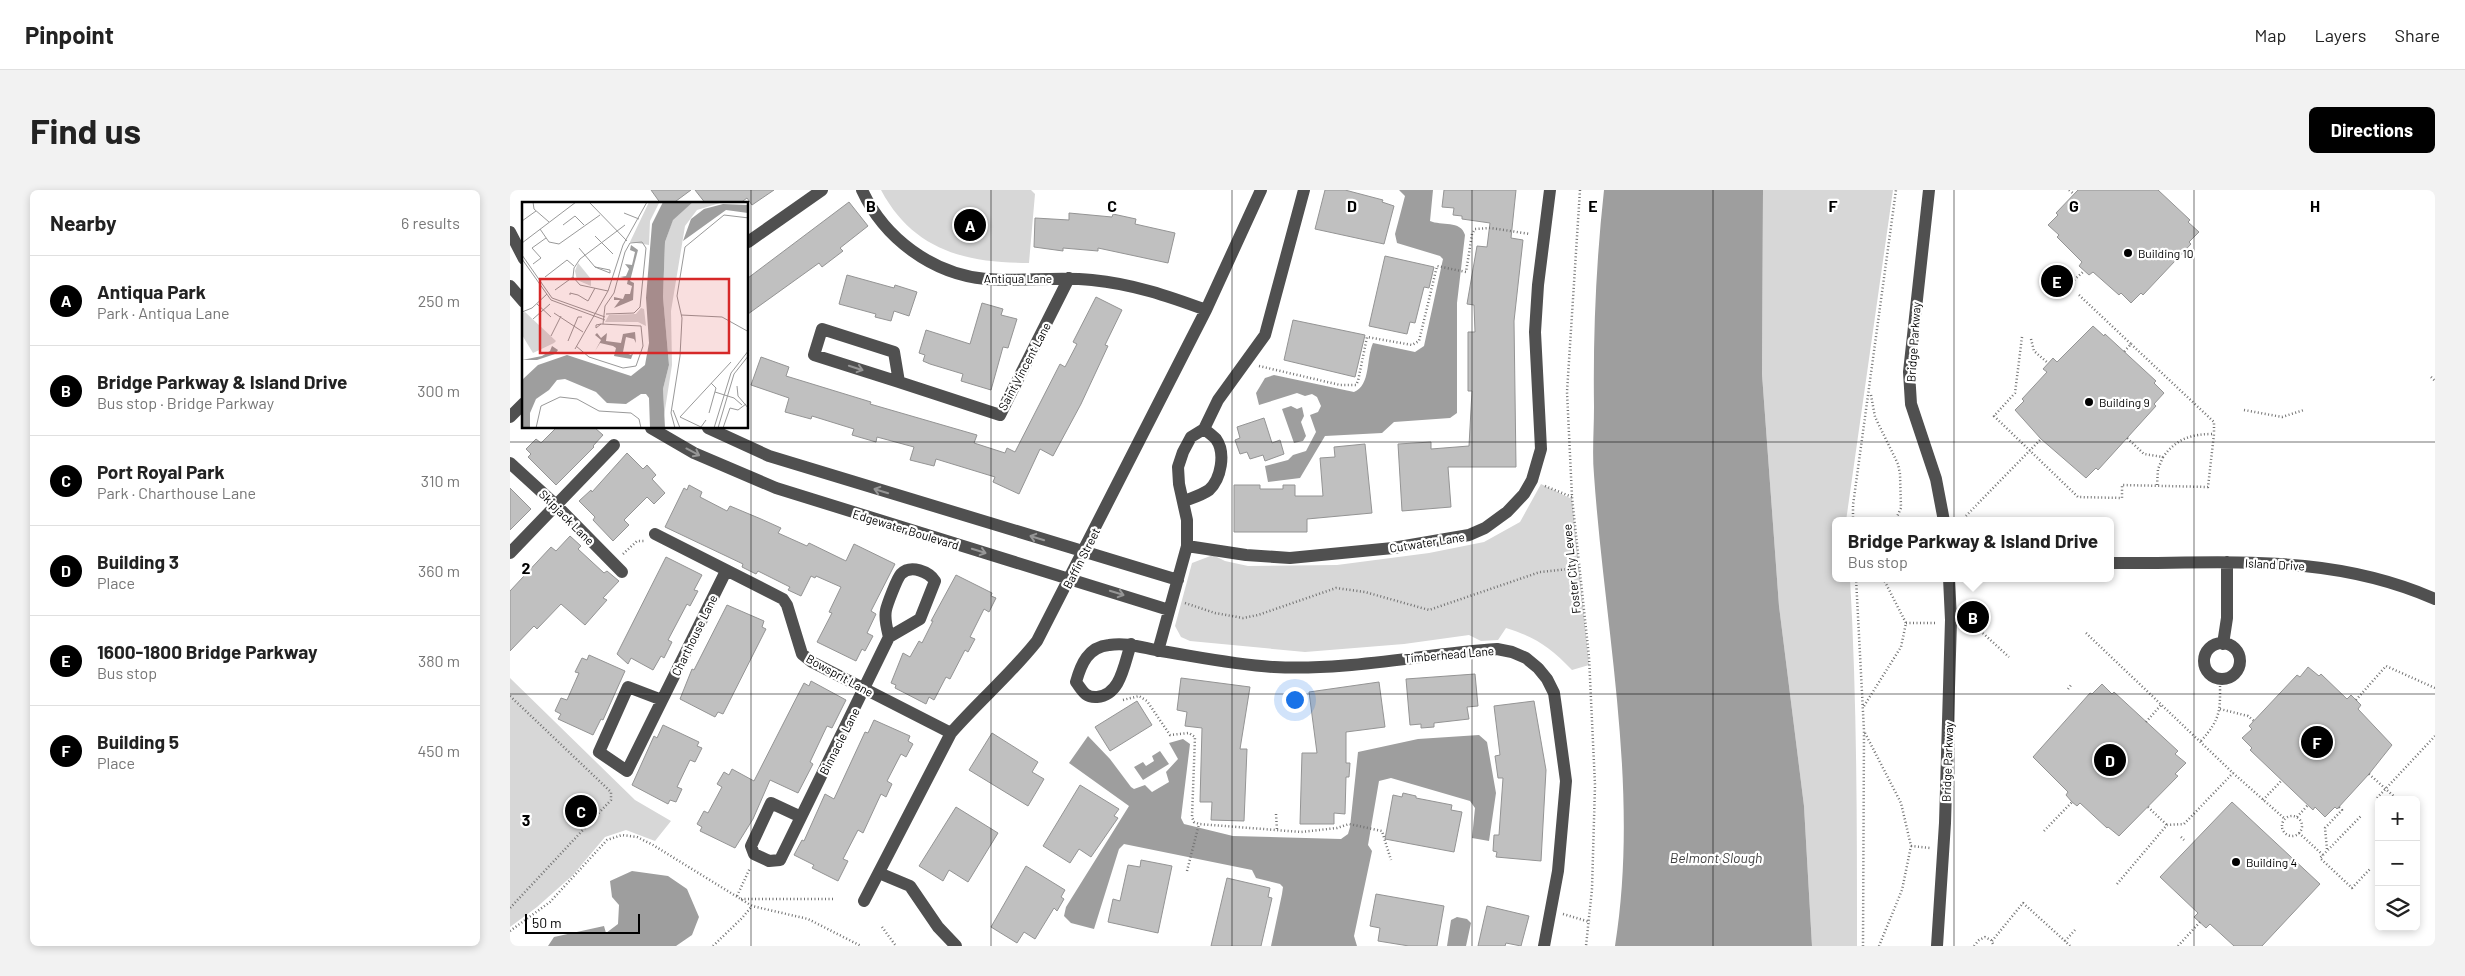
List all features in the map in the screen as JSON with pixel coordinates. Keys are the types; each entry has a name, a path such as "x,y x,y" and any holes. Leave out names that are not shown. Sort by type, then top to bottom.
{"street":[{"path":"749,241 822,190"},
{"name":"Antiqua Lane","path":"862,190 876,215 896,238 929,262 946,269 986,279 1069,278 1124,284 1149,289 1206,310"},
{"name":"Baffin Street","path":"864,901 952,733 971,710 1013,671 1037,641 1206,310 1261,190"},
{"path":"1158,651 1188,546 1187,520 1179,484 1178,468 1190,437 1204,429 1218,400 1265,336 1304,190"},
{"name":"Cutwater Lane","path":"1188,546 1246,555 1290,558 1393,548 1469,535 1485,528 1508,512 1524,494 1532,480 1541,449 1535,332 1538,285 1550,190"},
{"name":"Bridge Parkway","path":"1929,190 1909,372 1912,404 1936,479 1943,517"},
{"path":"510,232 522,255"},
{"name":"Saint Vincent Lane","path":"899,382 894,352 822,329 814,355 1000,415 1069,278"},
{"path":"510,286 522,300"},
{"path":"510,417 522,405"},
{"name":"Edgewater Boulevard","path":"653,429 694,453 776,488 1070,579 1170,604"},
{"path":"710,429 769,456 1178,580"},
{"path":"1184,501 1208,490 1219,472 1222,457 1220,449 1216,440 1204,429"},
{"path":"510,553 614,445"},
{"name":"Skipjack Lane","path":"510,463 557,506 617,568"},
{"name":"Bowsprit Lane","path":"655,534 783,599 787,605 802,654 812,662 952,733"},
{"path":"2223,644 2227,618 2227,562"},
{"name":"Island Drive","path":"2114,563 2271,563 2331,568 2363,574 2406,586 2435,599"},
{"path":"910,570 921,571 932,576 935,581 934,588 920,619 890,638 886,624 886,610 901,574 910,570"},
{"name":"Charthouse Lane","path":"662,700 628,686 598,752 627,770 662,700 726,571"},
{"name":"Bridge Parkway","path":"1937,946 1944,849 1950,624 1949,582"},
{"name":"Binnacle Lane","path":"801,817 771,804 751,846 754,854 769,861 780,860 890,638"},
{"path":"1114,689 1131,644"},
{"name":"Timberhead Lane","path":"1114,689 1106,696 1092,697 1084,694 1076,682 1081,664 1095,649 1108,645 1131,644 1158,651 1277,667 1346,665 1497,649 1512,652 1526,658 1547,679 1554,693 1566,781 1552,911 1544,946"},
{"path":"2223,644 2237,651 2240,662 2236,673 2220,679 2210,674 2206,669 2205,657 2211,647 2223,644"},
{"path":"879,873 910,886 938,927 956,946"}],"path":[{"name":"Foster City Levee","path":"1580,190 1567,392 1572,497 1589,657 1595,785 1590,922 1586,946"},
{"path":"1853,517 1853,505 1896,190"},
{"path":"2069,190 2074,194"},
{"path":"1246,362 1340,385 1356,385 1367,337 1412,345 1419,341 1437,266 1466,272 1474,229 1491,228 1544,236"},
{"path":"2074,280 2084,271"},
{"path":"2022,337 2015,393 1994,416 2078,497 2122,498 2122,485 2208,487 2214,422 2079,295"},
{"path":"2031,339 2034,351 2048,363"},
{"path":"2124,352 2131,344"},
{"path":"2431,377 2435,381"},
{"path":"1870,391 1875,417 1898,464 1901,508 1897,517"},
{"path":"2244,410 2282,417 2304,410"},
{"path":"2157,485 2158,469 2162,457 2179,440 2198,434 2214,434"},
{"path":"2127,438 2144,454 2162,457"},
{"path":"1965,517 2041,439"},
{"path":"1532,480 1572,497"},
{"path":"617,568 637,541 651,544 655,534"},
{"path":"1170,604 1243,618 1258,615 1336,588 1365,592 1429,610 1540,572 1580,568"},
{"path":"1856,582 1864,707 1863,946"},
{"path":"1864,707 1901,647 1906,623 1885,582"},
{"path":"1906,623 1974,625 2009,657"},
{"path":"2086,633 2285,819"},
{"path":"2356,700 2386,666 2435,688"},
{"path":"2201,741 2216,724 2220,710 2220,679"},
{"path":"2068,688 2071,685"},
{"path":"1114,689 1123,700 1139,696 1148,701 1170,735 1189,733 1195,737 1192,817 1194,822 1199,825 1301,832 1337,828 1349,824 1382,831 1391,860"},
{"path":"510,696 611,792 611,800 510,908"},
{"path":"2146,722 2161,705"},
{"path":"2220,710 2248,716 2254,722"},
{"path":"1864,731 1901,803 1912,846 1902,890 1879,946"},
{"path":"2379,796 2435,736"},
{"path":"2117,884 2167,825 2184,824 2233,772"},
{"path":"2369,774 2394,796"},
{"path":"2263,800 2282,780"},
{"path":"2044,831 2072,802"},
{"path":"2297,818 2308,805"},
{"path":"2148,807 2167,825"},
{"path":"2328,850 2325,828 2342,810 2339,807"},
{"path":"1276,814 1277,830"},
{"path":"2290,816 2297,818 2302,824 2299,833 2290,836 2284,832 2282,826 2285,819 2290,816"},
{"path":"2361,816 2320,858 2352,888 2370,869"},
{"path":"1187,871 1199,825"},
{"path":"2299,833 2323,855"},
{"path":"510,931 550,902 607,840 622,835 637,837 653,844 752,906 808,919 861,946"},
{"path":"2181,837 2184,840"},
{"path":"1912,846 1944,849"},
{"path":"737,896 750,868"},
{"path":"741,899 835,899"},
{"path":"1992,941 2024,903 2070,946"},
{"path":"714,946 752,906"},
{"path":"1552,911 1590,922"},
{"path":"2178,946 2200,922"},
{"path":"882,927 896,946"},
{"path":"2065,941 2075,930"},
{"path":"1974,946 1981,938 1992,941"},
{"path":"1992,941 1994,946"}],"shaded area":[{"path":"881,190 1031,190 1035,194 1029,263 983,260 962,256 943,249 909,227 894,210"},
{"path":"1763,190 1893,190 1847,517 1832,517 1832,582 1850,582 1856,762 1857,946 1812,946 1804,806 1779,606 1762,374"},
{"path":"1541,484 1572,499 1589,665 1572,670 1542,644 1506,628 1498,640 1481,641 1469,635 1404,644 1305,652 1190,641 1181,637 1175,626 1192,563 1213,555 1225,561 1248,566 1337,565 1429,553 1484,542 1520,522"},
{"path":"510,678 635,800 671,821 655,841 626,830 605,837 573,875 537,907 510,927"}],"water":[{"path":"1399,190 1433,190 1430,221 1455,225 1463,230 1465,235 1457,303 1457,413 1450,418 1394,422 1382,433 1325,436 1300,478 1268,482 1265,466 1288,460 1293,455 1306,451 1316,432 1310,415 1318,412 1321,406 1317,397 1312,394 1305,396 1297,393 1259,405 1256,393 1265,378 1274,375 1354,392 1363,384 1366,377 1373,343 1415,352 1424,346 1443,259 1440,256 1397,243 1395,234 1405,196"},
{"name":"Belmont Slough","path":"1604,190 1763,190 1762,374 1779,606 1804,806 1812,946 1615,946 1622,887 1624,828 1622,769 1593,458 1596,299"},
{"path":"1291,406 1297,409 1302,407 1304,416 1301,422 1306,436 1303,441 1294,443 1282,409"},
{"path":"1479,735 1487,742 1496,793 1489,841 1472,838 1475,808 1470,801 1391,778 1379,781 1368,845 1372,851 1354,936 1357,946 1271,946 1282,894 1283,887 1280,884 1256,878 1252,870 1124,844 1119,849 1094,929 1071,923 1064,916 1066,907 1129,806 1069,763 1088,736 1110,759 1131,787 1134,789 1145,785 1152,792 1169,782 1166,772 1178,759 1169,743 1183,739 1190,744 1181,818 1184,824 1233,836 1341,839 1348,834 1350,827 1358,752 1418,739"},
{"path":"1160,751 1169,764 1143,780 1134,767 1143,762 1146,766 1154,761 1152,756"},
{"path":"632,871 668,876 687,889 699,917 692,935 676,946 548,946 554,937 604,926 606,933 618,924 619,905 612,897 610,881"},
{"path":"1457,917 1467,919 1471,923 1466,946 1447,946 1451,920"}],"building":[{"path":"651,190 691,190 675,202 660,202"},
{"path":"695,190 774,190 752,205 747,198 742,202 704,202"},
{"path":"1325,190 1345,190 1383,200 1382,202 1394,206 1384,244 1315,229"},
{"path":"1444,190 1516,190 1511,238 1523,240 1514,321 1516,467 1448,467 1451,507 1402,511 1398,444 1431,442 1431,449 1469,446 1472,391 1468,391 1468,332 1475,332 1474,305 1467,304 1477,246 1487,247 1490,223 1462,219 1462,216 1453,215 1454,208 1442,207"},
{"name":"Building 10","path":"2078,190 2158,190 2190,220 2188,222 2199,232 2189,242 2191,244 2143,295 2141,293 2131,303 2093,272 2089,275 2079,266 2082,262 2048,225 2058,215 2056,213"},
{"path":"849,202 868,226 840,248 843,251 822,267 819,263 749,313 749,277"},
{"path":"1069,213 1112,217 1113,214 1136,219 1135,224 1175,233 1168,263 1098,248 1098,251 1063,248 1063,251 1034,247 1035,218 1069,220"},
{"path":"1385,256 1434,267 1429,288 1424,287 1415,323 1410,322 1407,334 1369,326"},
{"path":"847,275 894,288 895,285 917,292 909,316 894,311 891,321 875,317 876,314 839,304"},
{"path":"1096,297 1122,310 1105,345 1108,346 1081,404 1053,456 1040,449 1019,494 993,482 995,477 936,459 934,466 910,460 914,447 877,437 876,442 852,435 854,429 812,416 811,419 785,412 789,398 751,385 761,357 789,367 786,376 871,402 870,404 977,435 974,443 1005,453 1007,448 1015,452 1060,364 1065,367 1077,344 1073,342"},
{"path":"982,303 1003,309 1001,315 1017,319 1008,348 1003,347 991,390 961,381 963,374 923,361 925,355 919,353 926,330 970,344"},
{"path":"1293,320 1365,335 1355,377 1284,360"},
{"name":"Building 9","path":"2093,326 2104,336 2105,334 2156,381 2154,383 2164,393 2154,404 2156,406 2098,470 2096,468 2086,478 2041,439 2015,410 2024,401 2022,399 2047,372 2043,369 2053,358 2057,362"},
{"path":"1264,418 1272,443 1280,440 1284,454 1265,461 1263,455 1250,459 1247,452 1240,454 1235,440 1240,438 1237,427"},
{"path":"555,429 596,429 603,435 594,447 556,485 528,457 531,454 526,449 536,439 541,443"},
{"path":"1365,444 1372,513 1307,519 1307,532 1234,532 1234,485 1260,485 1260,489 1283,489 1283,485 1295,485 1295,496 1323,496 1320,458 1335,457 1334,447"},
{"path":"627,453 643,469 647,465 656,475 652,479 665,493 654,504 647,497 624,520 629,525 613,541 593,520 595,517 579,501 591,490 592,492"},
{"path":"689,485 702,492 700,497 727,511 730,506 761,519 781,528 778,533 807,546 809,543 846,561 854,544 895,564 871,611 876,614 867,633 873,636 865,651 862,649 856,661 817,642 832,613 829,612 841,587 816,576 815,578 811,576 801,596 788,590 790,587 758,571 756,574 742,567 743,564 665,527 684,488 687,490"},
{"path":"510,488 531,509 510,530"},
{"path":"570,536 581,546 578,549 604,573 607,571 619,581 603,598 607,600 585,625 561,604 537,629 534,626 510,651 510,591 551,547 556,551"},
{"path":"666,557 702,575 694,590 698,591 690,606 687,604 668,640 672,642 664,658 661,656 653,670 631,658 628,664 617,654"},
{"path":"956,575 992,593 991,596 996,598 989,612 984,609 970,637 975,639 968,652 965,650 950,679 946,677 934,700 929,697 926,704 895,688 896,685 891,683 903,653 910,657 919,641 922,643 933,621 931,621"},
{"path":"727,605 764,621 762,627 766,629 723,714 718,712 715,717 680,699 692,669 694,670"},
{"path":"589,655 625,671 603,720 601,719 593,735 558,719 561,714 555,711 561,698 567,700 579,673 575,672 582,658 587,660"},
{"path":"2308,667 2319,676 2321,674 2347,699 2351,695 2361,705 2358,709 2392,745 2337,809 2335,807 2325,817 2315,807 2313,810 2250,750 2252,748 2242,738 2252,729 2249,726 2297,675 2300,677"},
{"path":"1475,674 1478,706 1467,707 1469,719 1434,723 1434,727 1421,728 1421,724 1410,725 1406,679"},
{"path":"1181,678 1250,687 1240,749 1247,749 1244,821 1211,820 1212,802 1200,802 1202,728 1185,726 1187,712 1177,710"},
{"path":"811,681 846,700 832,728 827,726 810,762 813,764 798,793 770,780 753,819 735,848 700,831 702,827 697,824 704,811 708,813 722,787 717,784 724,772 729,775 732,769 754,781 804,683 809,686"},
{"path":"1379,682 1385,727 1346,732 1346,763 1350,763 1349,777 1346,777 1345,814 1334,813 1334,824 1300,824 1302,753 1317,753 1309,692"},
{"path":"2102,684 2112,694 2114,692 2178,751 2175,754 2186,763 2175,774 2178,776 2119,836 2107,828 2080,803 2077,806 2072,802 2066,795 2068,792 2033,757 2090,693 2092,694"},
{"path":"1137,701 1152,725 1110,751 1095,727"},
{"path":"1534,701 1546,770 1541,861 1496,857 1497,852 1493,851 1494,835 1499,835 1503,778 1498,778 1495,756 1500,755 1494,706"},
{"path":"874,720 910,736 908,741 913,744 906,757 901,754 887,781 892,784 886,797 881,794 863,833 858,830 843,859 848,861 838,881 812,868 814,865 794,855 802,840 804,841 825,794 834,799 865,732 868,733"},
{"path":"663,725 699,742 697,746 702,748 695,762 690,760 677,787 682,789 676,802 670,800 668,804 632,785 654,736 657,738"},
{"path":"992,733 1038,762 1032,772 1044,779 1028,806 969,770"},
{"path":"1080,785 1119,809 1114,816 1118,818 1091,857 1079,849 1070,863 1043,846"},
{"path":"1403,793 1416,796 1416,798 1452,805 1451,810 1462,812 1454,852 1385,839 1393,795 1402,797"},
{"name":"Building 4","path":"2232,802 2320,884 2262,946 2234,946 2210,924 2206,928 2194,917 2198,913 2160,877"},
{"path":"956,807 998,833 968,882 949,870 943,881 919,866"},
{"path":"1141,860 1172,866 1158,933 1108,922 1113,899 1120,901 1128,865 1140,867"},
{"path":"1026,866 1065,890 1061,897 1064,899 1057,911 1054,908 1035,939 1024,932 1017,943 991,927"},
{"path":"1227,878 1270,888 1268,897 1272,898 1261,946 1211,946"},
{"path":"1376,894 1444,906 1437,946 1409,946 1378,941 1380,928 1370,926"},
{"path":"1487,906 1529,916 1521,946 1506,943 1505,946 1478,946"}],"place":[{"name":"Antiqua Park","path":"970,225"},
{"name":"Building 10","path":"2128,253"},
{"name":"1600-1800 Bridge Parkway","path":"2057,281"},
{"name":"Building 9","path":"2089,402"},
{"name":"Bridge Parkway & Island Drive","path":"1973,617"},
{"name":"Building 5","path":"2317,742"},
{"name":"Building 3","path":"2110,760"},
{"name":"Port Royal Park","path":"581,811"},
{"name":"Building 4","path":"2236,862"}]}
